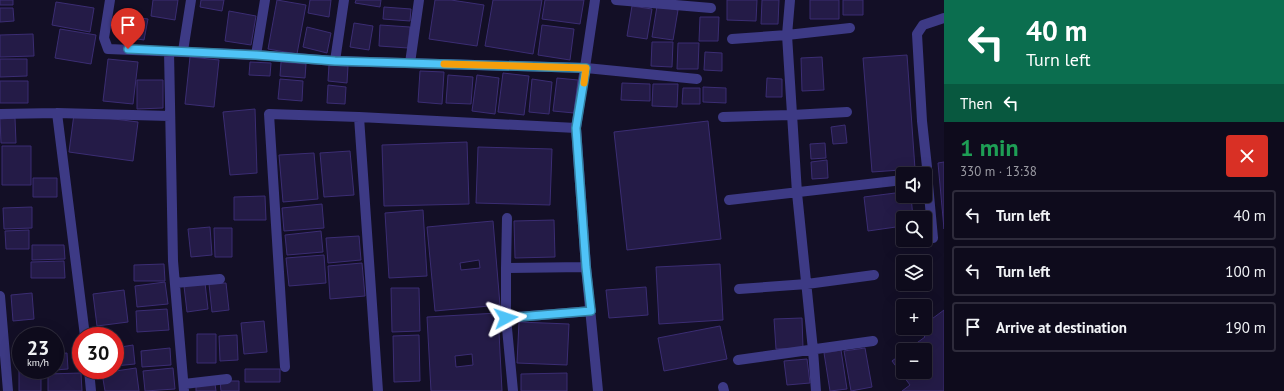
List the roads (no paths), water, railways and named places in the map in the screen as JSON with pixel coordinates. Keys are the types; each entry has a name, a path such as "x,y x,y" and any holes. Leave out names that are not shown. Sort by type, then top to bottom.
{"street":[{"path":"110,0 104,38 108,49 183,51 335,61 586,68 698,79"},
{"path":"183,51 191,0"},
{"path":"256,55 265,0"},
{"path":"335,61 344,0"},
{"path":"410,63 420,0"},
{"path":"595,0 576,128 586,267 598,391"},
{"path":"616,0 712,8"},
{"path":"790,0 787,35 796,193 807,284 816,391"},
{"path":"927,167 916,34 923,25 944,18"},
{"path":"732,39 850,28"},
{"path":"169,51 173,261 184,387 226,380"},
{"path":"723,117 847,112"},
{"path":"0,114 57,113 170,116"},
{"path":"57,113 84,327"},
{"path":"286,367 269,114 359,116 576,128"},
{"path":"359,116 378,391"},
{"path":"729,200 896,181"},
{"path":"507,218 506,318 513,391"},
{"path":"506,268 586,267"},
{"path":"739,290 807,284 874,275"},
{"path":"175,283 220,279"},
{"path":"0,296 8,391"},
{"path":"506,318 591,311"},
{"path":"738,360 873,341"},
{"path":"90,379 91,391"}]}
